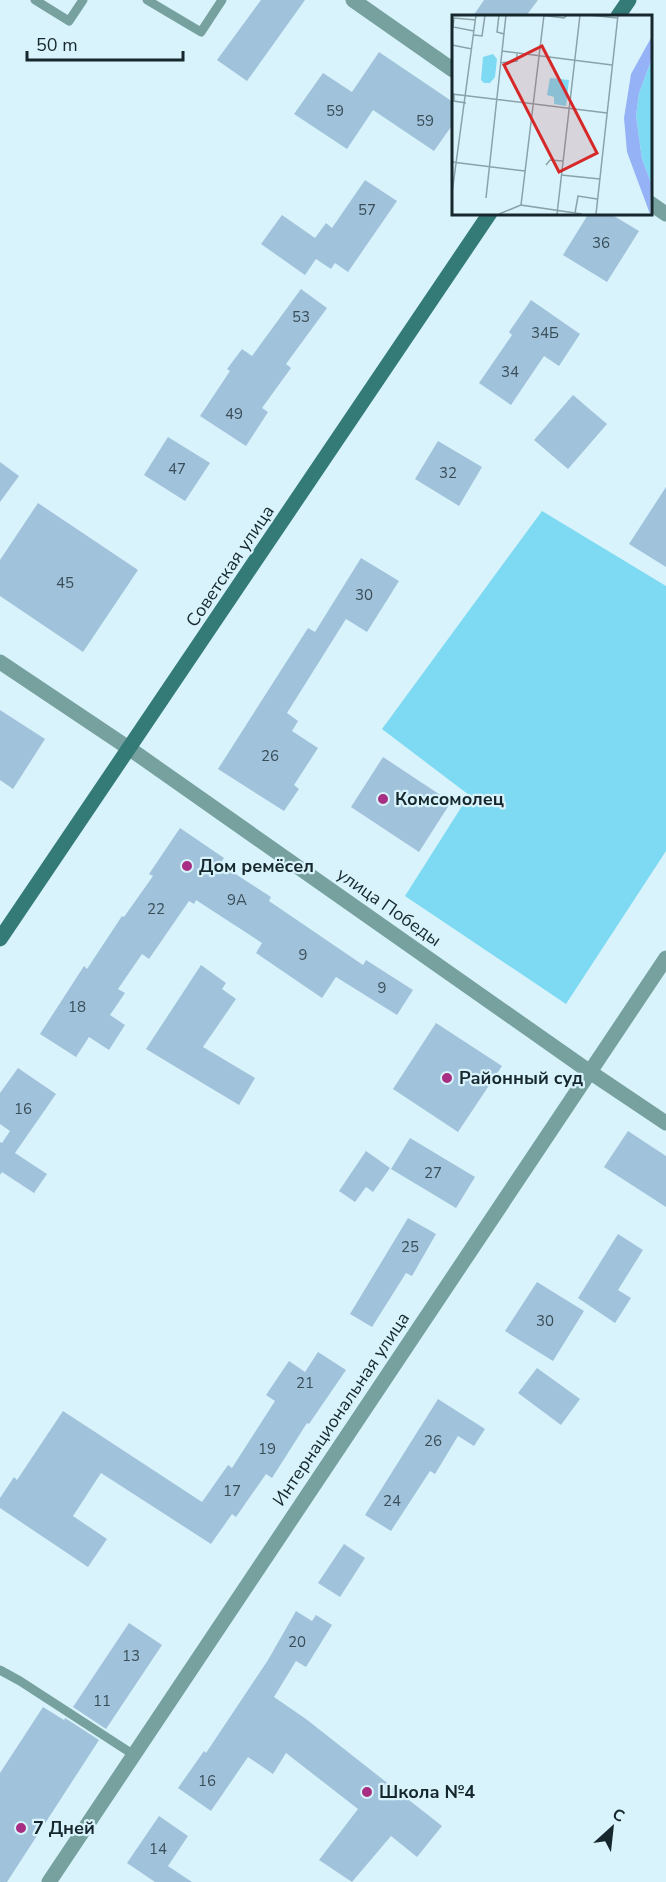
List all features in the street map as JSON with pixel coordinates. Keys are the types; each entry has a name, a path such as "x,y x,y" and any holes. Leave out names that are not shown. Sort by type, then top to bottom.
{"main road":[{"path":"619,15 629,0"},
{"name":"Советская улица","path":"0,939 489,214"}],"street":[{"path":"353,0 452,69"},
{"path":"651,204 666,214"},
{"name":"улица Победы","path":"0,662 130,749 666,1123"},
{"name":"Интернациональная улица","path":"50,1882 666,958"}],"lane":[{"path":"35,0 69,21 83,0"},
{"path":"147,0 201,32 222,0"},
{"path":"0,1670 21,1681 134,1755"}],"shaded area":[{"path":"542,511 666,586 666,851 566,1004 405,896 469,795 382,729"}],"building":[{"path":"261,0 305,0 247,81 217,60"},
{"path":"484,0 538,0 527,15 474,15"},
{"path":"379,52 452,101 452,125 434,151 373,110 347,149 294,114 323,73 352,92"},
{"path":"365,180 397,201 348,272 335,263 331,269 316,259 305,275 261,244 282,215 315,238 326,223 332,228"},
{"path":"588,214 611,214 639,231 607,282 563,255"},
{"path":"301,289 327,308 286,364 291,368 262,408 268,412 246,446 200,416 230,371 227,369 242,349 252,356"},
{"path":"531,300 580,334 559,366 544,356 511,405 479,383 512,335 509,332"},
{"path":"573,395 607,424 568,469 534,440"},
{"path":"168,437 210,463 185,501 144,475"},
{"path":"438,441 482,467 459,506 415,479"},
{"path":"0,462 19,476 0,502"},
{"path":"666,487 666,567 629,544"},
{"path":"38,503 138,570 83,652 0,596 0,560"},
{"path":"361,558 399,581 367,632 346,619 287,713 298,721 292,731 318,748 294,785 299,789 284,811 218,769 308,628 315,632"},
{"path":"0,710 45,739 13,789 0,780"},
{"path":"383,757 451,802 419,852 351,807"},
{"path":"180,828 224,858 220,864 271,897 269,901 363,965 366,960 413,990 397,1015 336,977 322,998 256,953 262,943 196,900 194,904 189,901 149,959 142,954 118,989 125,993 110,1015 125,1025 109,1050 89,1037 76,1057 40,1034 84,966 87,969 122,916 124,917 153,876 149,874"},
{"path":"201,965 226,983 222,989 236,999 203,1047 255,1078 239,1105 146,1049"},
{"name":"Районный суд","path":"436,1023 502,1066 458,1132 393,1089"},
{"path":"18,1068 56,1094 15,1153 47,1174 34,1193 2,1172 0,1175 0,1142 2,1143 10,1131 0,1124 0,1093"},
{"path":"628,1131 666,1156 666,1207 604,1167"},
{"path":"410,1138 475,1177 456,1208 391,1169"},
{"path":"366,1151 390,1168 373,1192 366,1187 355,1202 339,1191"},
{"path":"408,1218 436,1234 412,1276 406,1273 372,1327 350,1314"},
{"path":"618,1234 643,1250 618,1290 631,1298 615,1323 578,1298"},
{"path":"537,1282 584,1311 553,1361 505,1331"},
{"path":"318,1352 346,1370 309,1424 307,1423 272,1478 266,1474 236,1517 232,1514 211,1544 101,1473 73,1516 107,1539 88,1567 0,1508 0,1498 14,1477 17,1480 63,1411 202,1502 228,1465 232,1468 275,1401 266,1395 289,1361 305,1372"},
{"path":"537,1368 580,1399 561,1425 518,1393"},
{"path":"438,1399 485,1429 474,1446 458,1436 435,1474 430,1471 391,1531 365,1515"},
{"path":"344,1544 365,1558 340,1597 318,1583"},
{"name":"Школа №4","path":"296,1611 312,1621 316,1615 332,1625 306,1667 296,1661 274,1697 306,1719 442,1826 417,1857 391,1836 352,1882 319,1860 358,1809 286,1753 273,1774 248,1757 211,1811 178,1788 204,1751 206,1753 268,1660"},
{"path":"129,1623 162,1645 106,1729 73,1707"},
{"name":"7 Дней","path":"43,1707 99,1740 7,1882 0,1882 0,1773"},
{"path":"159,1816 188,1836 168,1866 192,1882 155,1882 127,1863"}],"place":[{"name":"Комсомолец","path":"383,799"},
{"name":"Дом ремёсел","path":"187,866"},
{"name":"Районный суд","path":"447,1078"},
{"name":"Школа №4","path":"367,1792"},
{"name":"7 Дней","path":"21,1828"}]}
